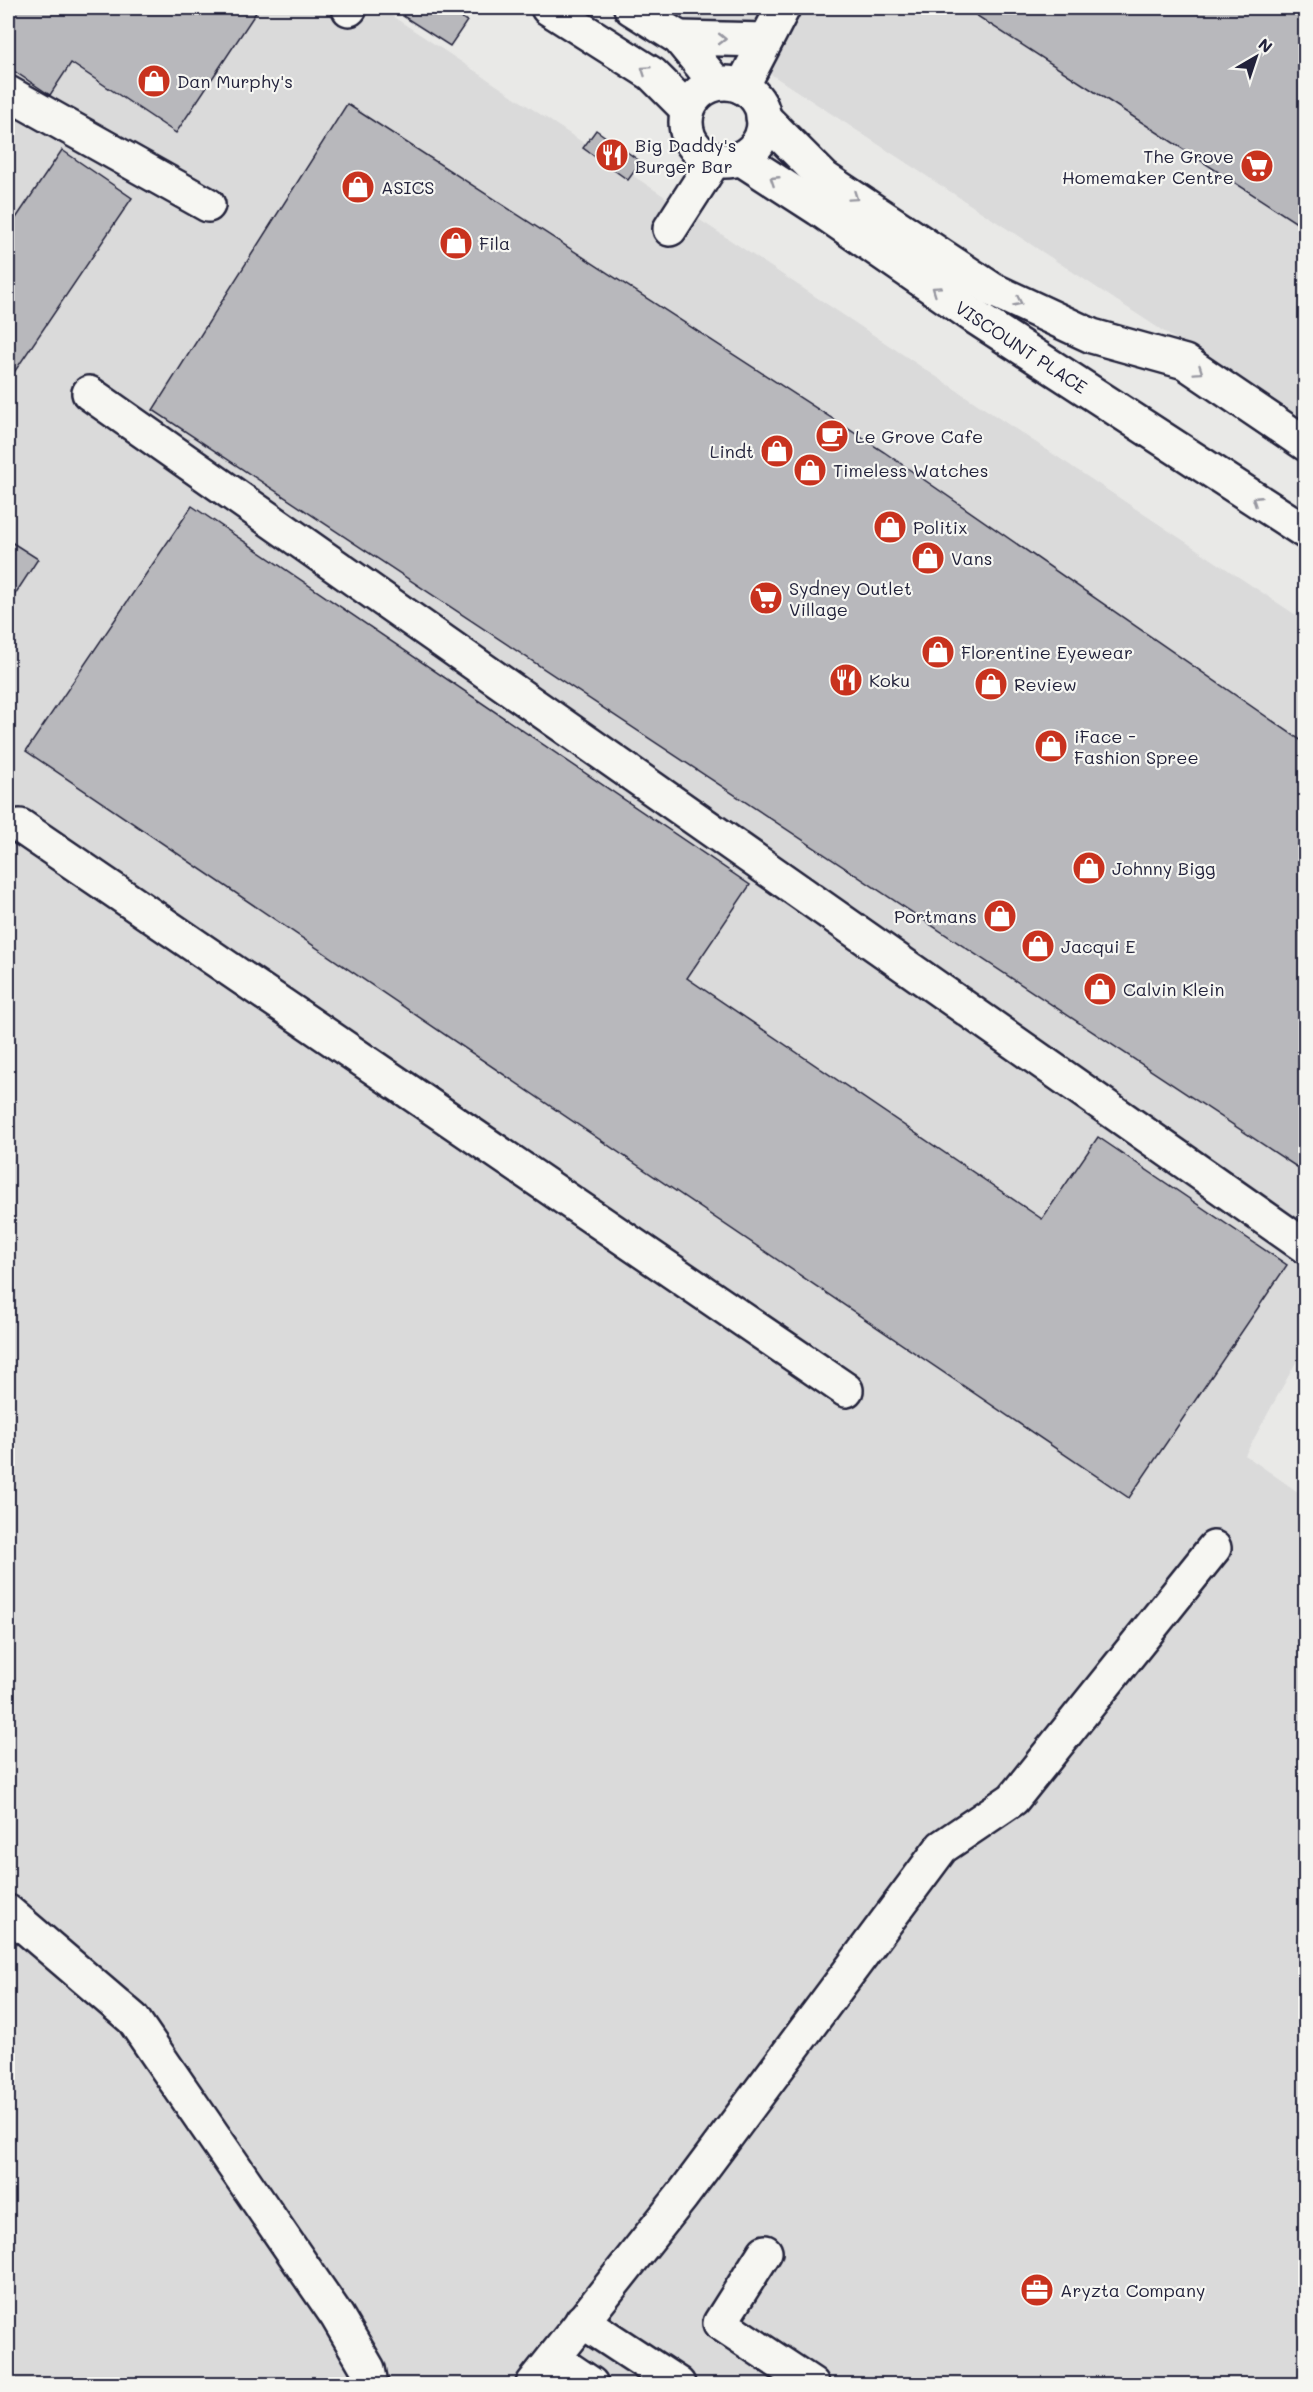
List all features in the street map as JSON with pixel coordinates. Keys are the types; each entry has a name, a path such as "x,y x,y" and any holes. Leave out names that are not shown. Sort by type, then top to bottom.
{"street":[{"path":"548,8 652,74 688,110"},
{"path":"631,8 679,38 729,85 752,94 760,105 764,117 759,141 751,151 727,158 704,154 694,146 688,135 686,122 688,110 694,98 703,89 729,85 766,40 783,8"},
{"path":"679,38 766,40"},
{"path":"8,93 208,205"},
{"name":"VISCOUNT PLACE","path":"764,117 824,178 993,290 1092,336 1185,362 1305,444"},
{"path":"670,229 727,158"},
{"name":"VISCOUNT PLACE","path":"727,158 819,209 975,317 1305,532"},
{"path":"89,393 1305,1247"},
{"path":"20,826 846,1390"},
{"path":"533,2385 682,2196 942,1846 1013,1799 1214,1548"},
{"path":"8,1912 134,2019 337,2316 368,2369 371,2385"},
{"path":"765,2252 720,2323 812,2385"},
{"path":"582,2321 678,2385"},
{"path":"554,2359 591,2385"}],"shaded area":[{"path":"8,8 380,8 1305,621 1305,1346 1245,1455 1305,1497 1305,2384 8,2384"},
{"path":"670,8 1305,8 1305,424"}],"building":[{"name":"Dan Murphy's","path":"8,8 259,8 176,133 71,63 50,95 8,67"},
{"path":"408,8 446,8 467,21 450,46 403,16"},
{"name":"The Grove Homemaker Centre","path":"965,8 1306,8 1306,229 1112,103"},
{"name":"Sydney Outlet Village","path":"347,104 884,452 1306,744 1306,1173 153,410"},
{"name":"Big Daddy's Burger Bar","path":"596,130 641,162 628,180 583,148"},
{"path":"62,150 132,198 15,371 8,366 8,230"},
{"path":"192,506 750,885 687,978 1042,1219 1098,1137 1287,1265 1129,1498 26,751"},
{"path":"8,540 38,559 8,605"}],"place":[{"name":"Dan Murphy's","path":"154,81"},
{"name":"Big Daddy's Burger Bar","path":"612,155"},
{"name":"The Grove Homemaker Centre","path":"1257,166"},
{"name":"ASICS","path":"358,187"},
{"name":"Fila","path":"456,243"},
{"name":"Le Grove Cafe","path":"832,436"},
{"name":"Lindt","path":"777,451"},
{"name":"Timeless Watches","path":"810,470"},
{"name":"Politix","path":"890,527"},
{"name":"Vans","path":"928,558"},
{"name":"Sydney Outlet Village","path":"766,598"},
{"name":"Florentine Eyewear","path":"938,652"},
{"name":"Koku","path":"846,680"},
{"name":"Review","path":"991,684"},
{"name":"iFace - Fashion Spree","path":"1051,746"},
{"name":"Johnny Bigg","path":"1089,868"},
{"name":"Portmans","path":"1000,916"},
{"name":"Jacqui E","path":"1038,946"},
{"name":"Calvin Klein","path":"1100,989"},
{"name":"Aryzta Company","path":"1037,2290"}]}
